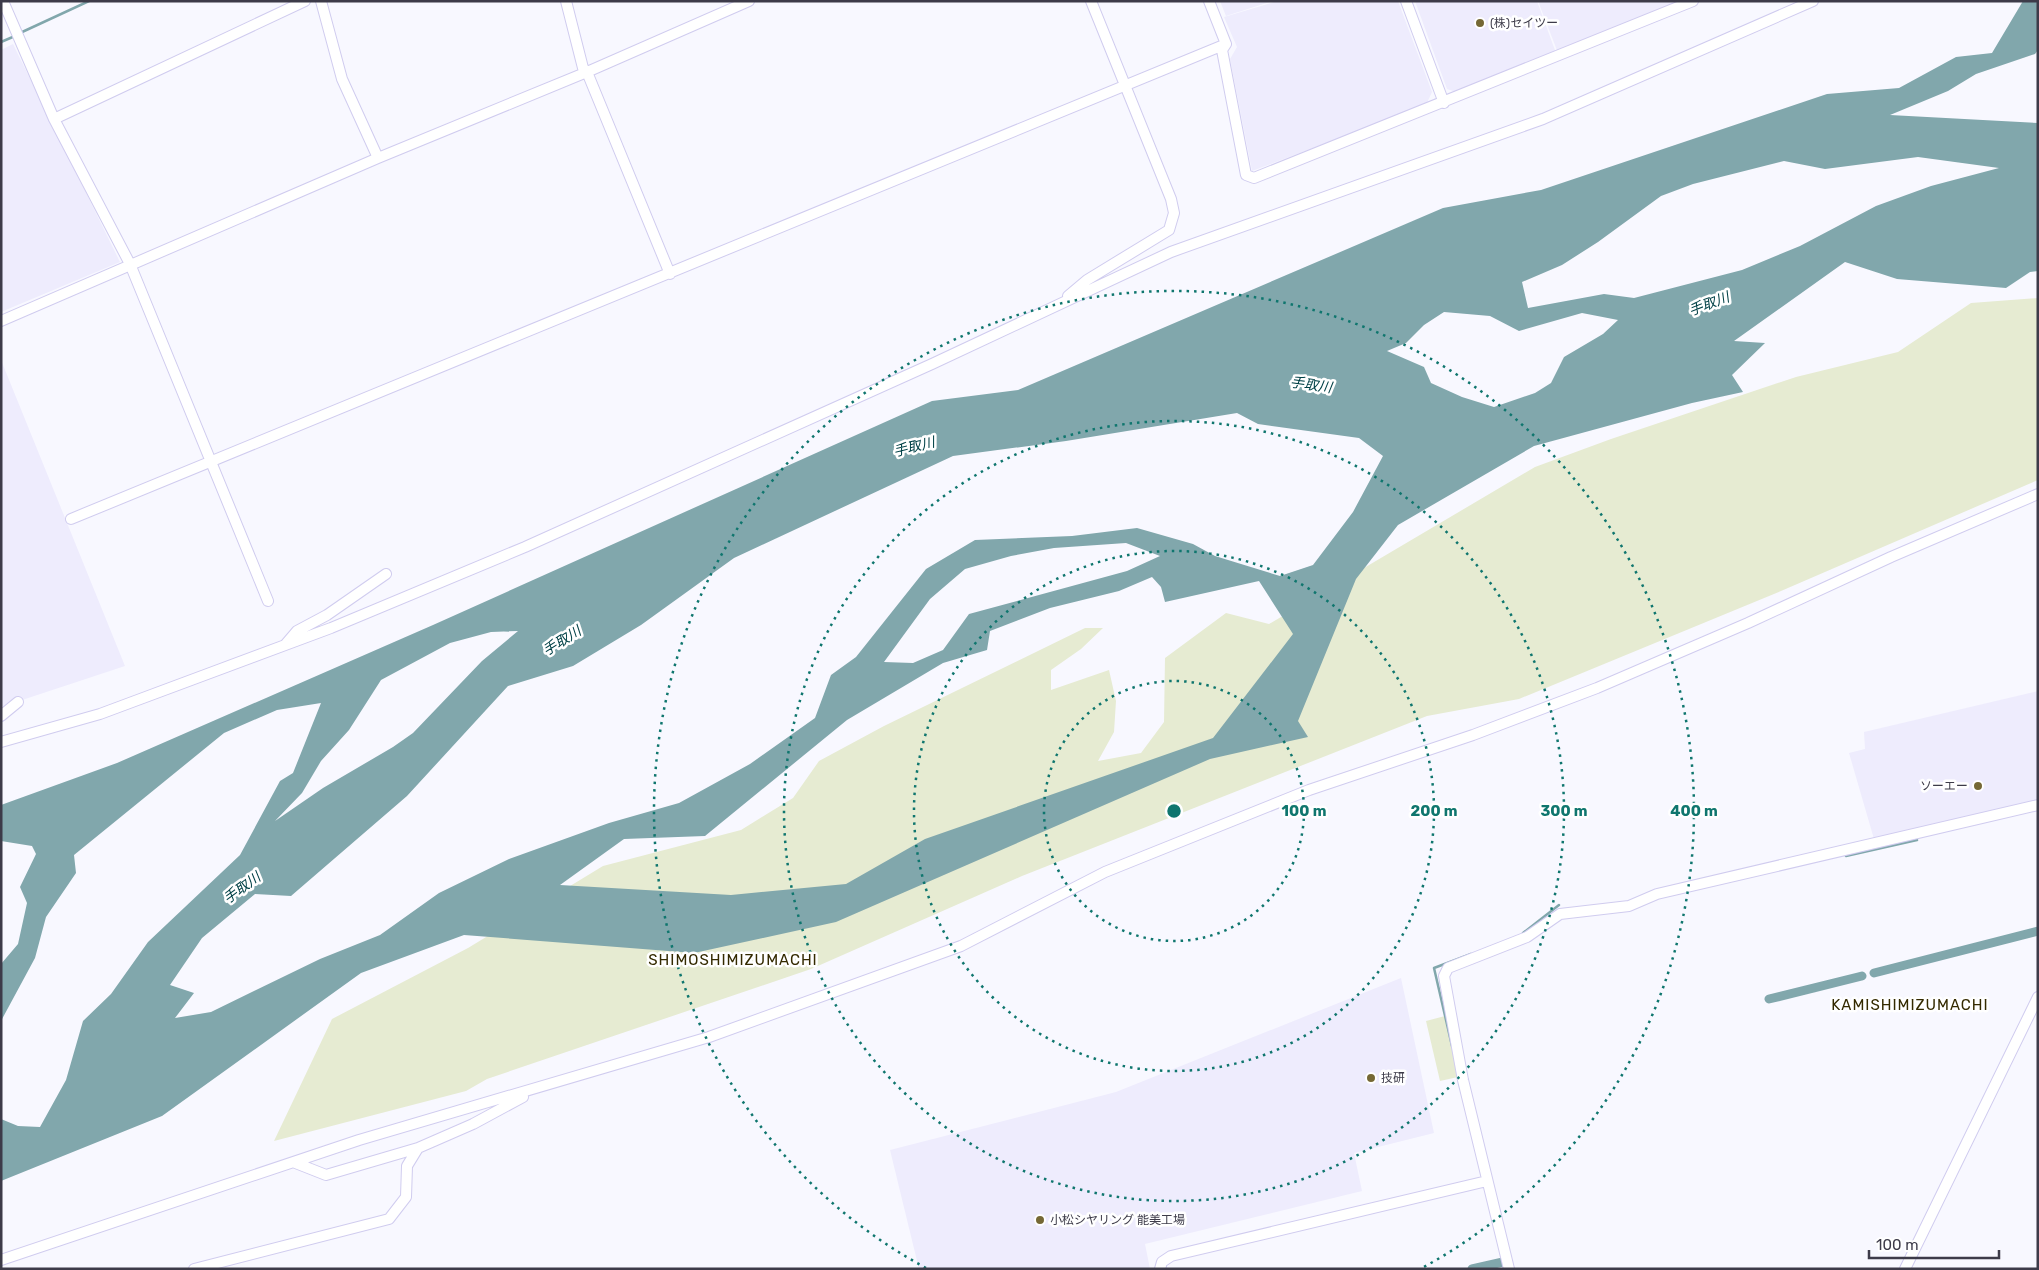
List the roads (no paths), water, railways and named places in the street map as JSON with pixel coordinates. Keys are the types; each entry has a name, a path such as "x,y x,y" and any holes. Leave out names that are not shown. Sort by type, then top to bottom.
{"street":[{"path":"3,1 54,119 130,264 268,602"},
{"path":"54,119 305,1"},
{"path":"321,1 342,79 378,158"},
{"path":"566,1 583,68 670,274"},
{"path":"1,321 130,264 586,72 749,1"},
{"path":"1065,301 1073,291 1087,280 1169,230 1173,222 1172,200 1091,1"},
{"path":"1209,1 1226,44"},
{"path":"1406,1 1444,103"},
{"path":"1226,44 1222,50 1245,174 1254,178 1693,1"},
{"path":"1,742 100,714 285,646 525,547 932,364 1170,252 1543,119 1813,1"},
{"path":"71,519 1226,44"},
{"path":"1,1260 293,1162 709,1037 961,946 1105,872 1309,790 1473,735 1597,688 1748,623 1891,557 2038,494"},
{"path":"285,646 297,631 328,615 386,574"},
{"path":"1,716 18,702"},
{"path":"1509,1269 1458,1052 1444,976 1448,968 1527,937 1560,914 1629,906 1657,894 2038,805"},
{"path":"1905,1269 2038,997"},
{"path":"293,1162 326,1175 418,1148 473,1124 539,1088"},
{"path":"194,1269 389,1219 406,1197 407,1166 418,1148"},
{"path":"1160,1269 1162,1262 1171,1256 1487,1181"}],"water":[{"name":"手取川","path":"2023,1 2038,1 2038,50 2035,54 1976,74 1948,91 1890,115 2038,123 2038,271 2030,272 2006,288 1897,279 1845,262 1734,341 1765,343 1732,375 1743,392 1692,403 1534,446 1398,525 1356,579 1298,721 1308,737 1210,759 836,922 694,953 464,935 361,973 162,1116 1,1181 1,1119 18,1126 40,1127 66,1080 83,1021 111,994 148,942 240,855 280,781 293,773 321,703 277,710 224,733 74,855 76,873 46,917 35,958 1,1021 1,964 18,944 27,903 20,887 36,854 32,846 1,841 1,805 117,763 433,625 932,401 1018,390 1443,208 1541,190 1827,94 1899,88 1956,57 1992,53","holes":["1918,157 1999,168 1931,186 1876,206 1800,246 1742,270 1634,298 1604,294 1528,308 1522,282 1562,265 1598,242 1661,196 1693,184 1784,161 1825,169","1444,312 1490,316 1519,331 1582,313 1618,320 1603,334 1564,357 1551,383 1535,393 1494,407 1462,397 1431,383 1424,367 1387,351 1406,343 1424,325","1237,413 1258,424 1359,438 1383,456 1353,512 1313,565 1280,576 1215,556 1193,544 1137,528 1072,536 975,540 926,569 856,657 831,675 815,718 750,764 679,803 609,823 509,859 439,893 380,935 320,959 211,1012 175,1018 194,993 170,985 202,938 255,894 291,896 407,796 508,686 573,666 641,625 734,558 953,456 1066,441","1126,543 1160,556 1127,571 969,614 943,650 913,663 884,662 930,599 965,569 1011,556 1054,548","1152,577 1161,587 1165,602 1259,581 1293,634 1213,738 925,839 846,884 731,895 560,885 624,839 705,836 847,720 943,663 987,650 990,631 1050,608 1119,591","518,631 482,661 413,733 393,747 323,788 275,821 302,793 321,761 349,730 381,680 450,643 491,632"]}],"waterway":[{"path":"20,33 89,1"},
{"path":"1,42 15,36"},
{"path":"1846,856 1917,840"},
{"path":"1523,933 1559,905"},
{"path":"1874,973 2038,931"},
{"path":"1452,1046 1434,968 1471,954"},
{"path":"1769,999 1862,976"},
{"path":"1472,1269 1503,1262"}],"place":[{"name":"(株)セイツー","path":"1480,23"},
{"name":"ソーエー","path":"1978,786"},
{"name":"技研","path":"1371,1078"},
{"name":"小松シヤリング 能美工場","path":"1040,1220"}],"district":[{"name":"SHIMOSHIMIZUMACHI","path":"733,960"},
{"name":"KAMISHIMIZUMACHI","path":"1910,1005"}]}
